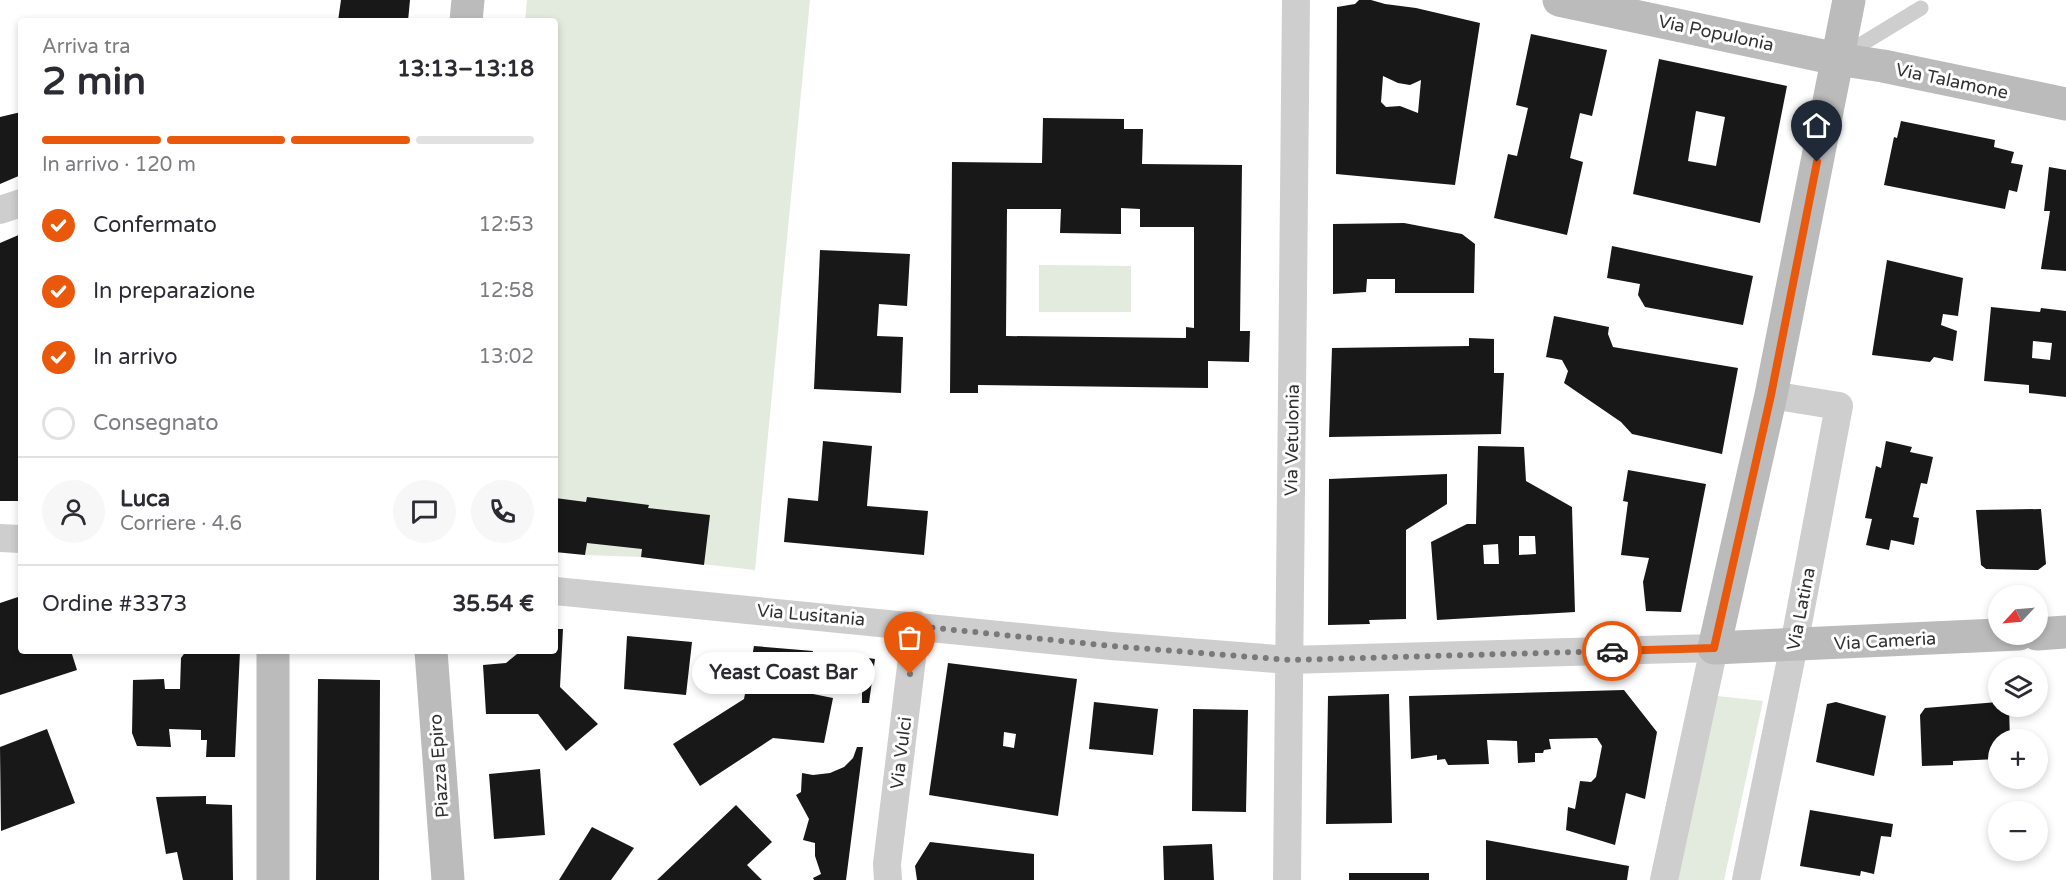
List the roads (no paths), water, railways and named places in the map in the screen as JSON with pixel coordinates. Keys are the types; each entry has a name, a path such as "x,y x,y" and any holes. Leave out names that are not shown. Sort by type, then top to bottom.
{"street":[{"path":"466,18 468,0"},
{"name":"Via Vetulonia","path":"1287,880 1296,0"},
{"name":"Via Populonia","path":"1559,0 1837,59"},
{"path":"1664,880 1771,395 1849,0"},
{"name":"Via Talamone","path":"1837,59 1883,66 2066,104"},
{"path":"0,210 18,204"},
{"name":"Via Latina","path":"1746,880 1794,645 1839,406 1771,395"},
{"path":"0,538 18,539"},
{"name":"Via Lusitania","path":"558,591 1111,646 1290,660 1714,648"},
{"name":"Via Vulci","path":"888,880 887,864 916,626"},
{"path":"2048,633 2066,632"},
{"name":"Via Cameria","path":"1714,648 1988,636"},
{"path":"273,654 273,880"},
{"name":"Piazza Epiro","path":"430,654 448,880"}],"lane":[{"path":"1837,59 1921,8"}],"place":[{"name":"Yeast Coast Bar","path":"910,674"}]}
